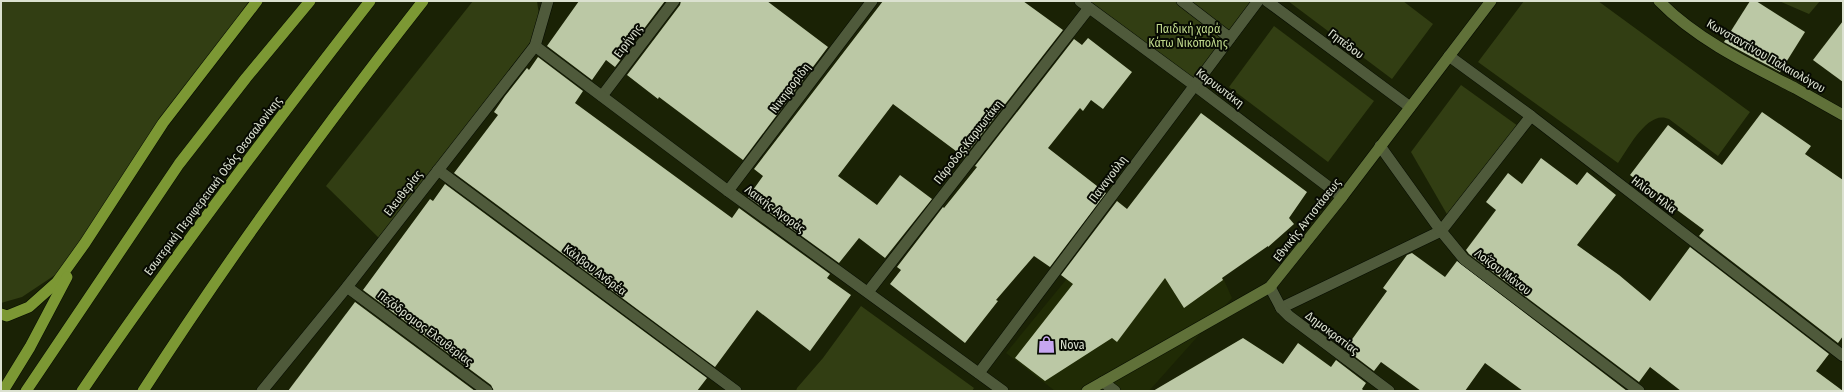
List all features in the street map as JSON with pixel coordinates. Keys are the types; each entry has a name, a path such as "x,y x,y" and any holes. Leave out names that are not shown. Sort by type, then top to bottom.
{"highway":[{"path":"1,314 7,316 29,307 57,282 85,243 163,123 257,1"},
{"path":"26,391 179,164 246,78 310,1"},
{"name":"Εσωτερική Περιφερειακή Οδός Θεσσαλονίκης","path":"82,391 167,269 370,1"},
{"path":"143,391 194,312 272,202 360,81 423,1"},
{"path":"3,391 30,347 85,243"}],"main road":[{"name":"Εθνικής Αντιστάσεως","path":"1087,391 1270,287 1342,197 1491,1"},
{"name":"Κωνσταντίνου Παλαιολόγου","path":"1659,1 1667,9 1715,44 1759,70 1843,115"}],"street":[{"name":"Ελευθερίας","path":"262,391 347,287 535,46 548,1"},
{"name":"Ειρήνης","path":"602,96 674,1"},
{"name":"Νικηφορίδη","path":"728,191 872,1"},
{"path":"1182,1 1230,38"},
{"name":"Παναγούλη","path":"979,373 1258,1"},
{"name":"Γηπέδου","path":"1267,1 1410,107"},
{"name":"Καρυωτάκη","path":"1084,4 1342,197"},
{"name":"Πάροδος Καρυωτάκη","path":"868,292 1084,4"},
{"name":"Λαικής Αγοράς","path":"535,46 728,191 1003,391"},
{"name":"Ηλίου Ηλία","path":"1449,56 1531,116 1843,356"},
{"path":"1281,308 1441,231 1531,116"},
{"name":"Λοΐζου Μάνου","path":"1380,146 1441,231 1468,262 1639,391"},
{"name":"Κάλβου Ανδρέα","path":"438,170 736,391"},
{"name":"Πεζόδρομος Ελευθερίας","path":"347,287 487,391"},
{"name":"Δημοκρατίας","path":"1270,287 1281,308 1289,316 1389,391"},
{"path":"1103,382 1115,391"}],"shaded area":[{"path":"1204,235 1232,298 1149,391 1055,391 1006,353 1102,236"}],"green space":[{"path":"1,1 249,1 105,202 74,254 58,273 22,297 1,303"},
{"path":"473,1 537,1 541,28 380,239 326,186"},
{"name":"Παιδική χαρά Κάτω Νικόπολης","path":"1082,1 1258,1 1194,85"},
{"path":"1288,1 1403,1 1433,24 1392,79"},
{"path":"1524,1 1598,1 1750,112 1718,156 1669,119 1661,117 1646,125 1639,132 1618,163 1478,62"},
{"path":"1779,1 1820,1 1809,14"},
{"path":"1274,26 1374,101 1328,162 1229,87"},
{"path":"1461,85 1518,126 1448,216 1411,152"},
{"path":"861,306 974,388 972,391 796,391 823,358"}],"building":[{"path":"579,1 665,1 615,67 606,60 592,80 547,46"},
{"path":"681,1 767,1 828,47 743,160 627,75 680,5"},
{"path":"883,1 1023,1 1063,30 964,157 893,104 838,176 877,205 900,175 932,199 885,258 859,238 839,263 748,197 763,176 754,169"},
{"path":"1750,1 1756,1 1805,32 1780,72 1724,42"},
{"path":"1843,21 1843,82 1813,60"},
{"path":"1088,38 1132,72 1103,109 1091,100 1083,111 1080,108 1048,148 1106,193 1050,267 1034,256 996,300 998,301 965,343 890,284 901,270 897,267 943,207 944,208 977,167 975,166 1074,39 1082,45"},
{"path":"538,57 583,91 575,103 732,218 739,208 830,274 827,278 851,295 810,351 757,310 715,367 454,173 498,115 494,112 505,96 527,68 529,70"},
{"path":"1762,112 1811,146 1805,154 1843,180 1843,336 1838,343 1699,236 1704,230 1630,175 1668,125 1722,165"},
{"path":"1201,113 1307,192 1289,218 1294,224 1268,247 1222,278 1223,280 1184,308 1165,278 1117,342 1112,338 1045,381 1015,358 1073,284 1061,275 1117,201 1127,209"},
{"path":"1541,158 1577,185 1587,172 1616,195 1577,245 1619,275 1650,301 1690,247 1829,354 1816,371 1843,391 1681,391 1650,367 1639,382 1469,254 1466,250 1496,210 1486,202 1508,173 1522,184"},
{"path":"445,184 707,378 697,391 494,391 491,385 363,290 430,199 433,201"},
{"path":"1412,253 1445,277 1457,261 1627,391 1523,391 1485,363 1465,391 1421,391 1381,362 1374,371 1345,349 1387,291 1383,288 1407,255"},
{"path":"355,302 475,391 288,391"},
{"path":"1243,338 1283,364 1298,343 1331,367 1336,360 1366,383 1362,389 1364,391 1153,391"}],"place":[{"name":"Nova","path":"1047,345"}]}
